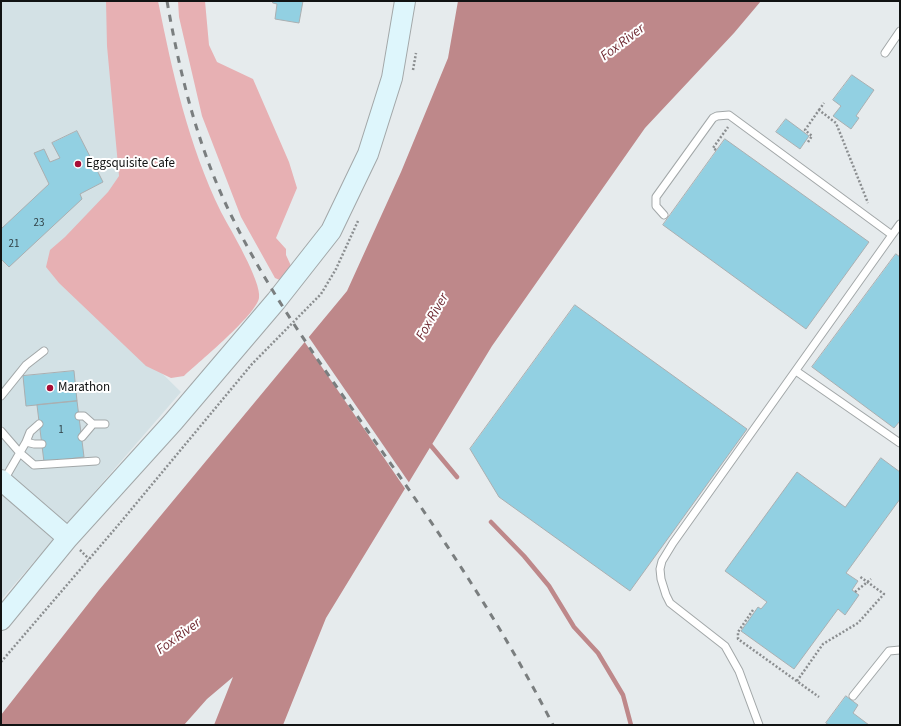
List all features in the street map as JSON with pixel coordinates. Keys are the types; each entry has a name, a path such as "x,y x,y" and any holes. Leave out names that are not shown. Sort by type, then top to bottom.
{"street":[{"path":"1,620 68,538 183,410 276,301 331,231 368,154 390,86 405,1"},
{"path":"2,481 68,538"}],"lane":[{"path":"885,53 900,31"},
{"path":"664,215 656,206 656,197 713,118 717,116 729,115 892,235"},
{"path":"759,725 731,655 725,646 670,603 663,586 660,569 662,561 673,543 900,224"},
{"path":"1,396 26,365 44,351"},
{"path":"796,371 900,443"},
{"path":"79,416 84,416 93,424 105,424"},
{"path":"2,481 20,453 30,432 39,424"},
{"path":"82,437 93,424"},
{"path":"1,431 20,453 34,464 96,461"},
{"path":"26,442 42,444"},
{"path":"853,696 889,651 900,650"}],"path":[{"path":"808,142 812,136 805,130 824,103"},
{"path":"819,110 836,123 875,222"},
{"path":"716,150 713,148 732,122"},
{"path":"797,681 823,644 858,623 884,594 859,576"},
{"path":"855,592 859,587 871,579"},
{"path":"753,610 738,632 738,639 819,697"}],"shaded area":[{"path":"1,1 118,1 132,187 52,265 181,392 1,600"},
{"path":"106,1 158,1 176,82 199,161 221,212 251,268 259,290 259,298 256,306 226,338 184,376 171,378 146,366 59,283 46,267 50,250 65,237 108,192 119,176 107,46"},
{"path":"178,1 205,1 209,45 217,62 253,79 289,162 297,188 276,238 286,249 286,255 292,268 282,281 275,278 241,217 202,116 179,17"}],"water":[{"name":"Fox River","path":"458,1 761,1 734,33 645,128 492,346 326,618 283,725 214,725 233,677 207,699 184,725 1,725 1,715 99,590 347,291 401,172 448,58"}],"pier":[{"path":"308,336 410,484 406,490 304,341"}],"building":[{"path":"273,1 303,1 299,23 275,19 277,4 273,3"},
{"path":"852,75 874,90 856,116 859,118 851,129 833,116 841,106 833,100"},
{"path":"786,119 809,136 800,149 776,132"},
{"path":"77,131 103,182 80,194 82,199 9,267 1,259 1,229 49,184 34,153 44,149 50,162 60,158 52,143"},
{"path":"725,139 869,242 806,329 663,225"},
{"path":"896,254 900,257 900,421 894,428 812,367"},
{"path":"575,305 747,429 630,591 499,497 470,449"},
{"name":"Marathon","path":"74,371 77,401 26,406 23,376"},
{"name":"Marathon","path":"77,401 84,457 44,462 37,405"},
{"path":"881,458 900,472 900,499 846,573 858,581 852,590 859,595 845,615 838,609 794,669 741,631 758,607 761,609 767,602 725,571 797,472 845,507"},
{"path":"846,696 858,705 853,713 869,725 829,725 826,723"}],"waterway":[{"path":"427,441 457,477"},
{"path":"491,522 524,556 549,586 574,627 598,653 623,695 631,725"}],"railway":[{"path":"167,1 184,84 200,137 219,190 247,246 300,334 449,548 493,617 553,725"}],"place":[{"name":"Eggsquisite Cafe","path":"78,164"},
{"name":"Marathon","path":"50,388"}]}
